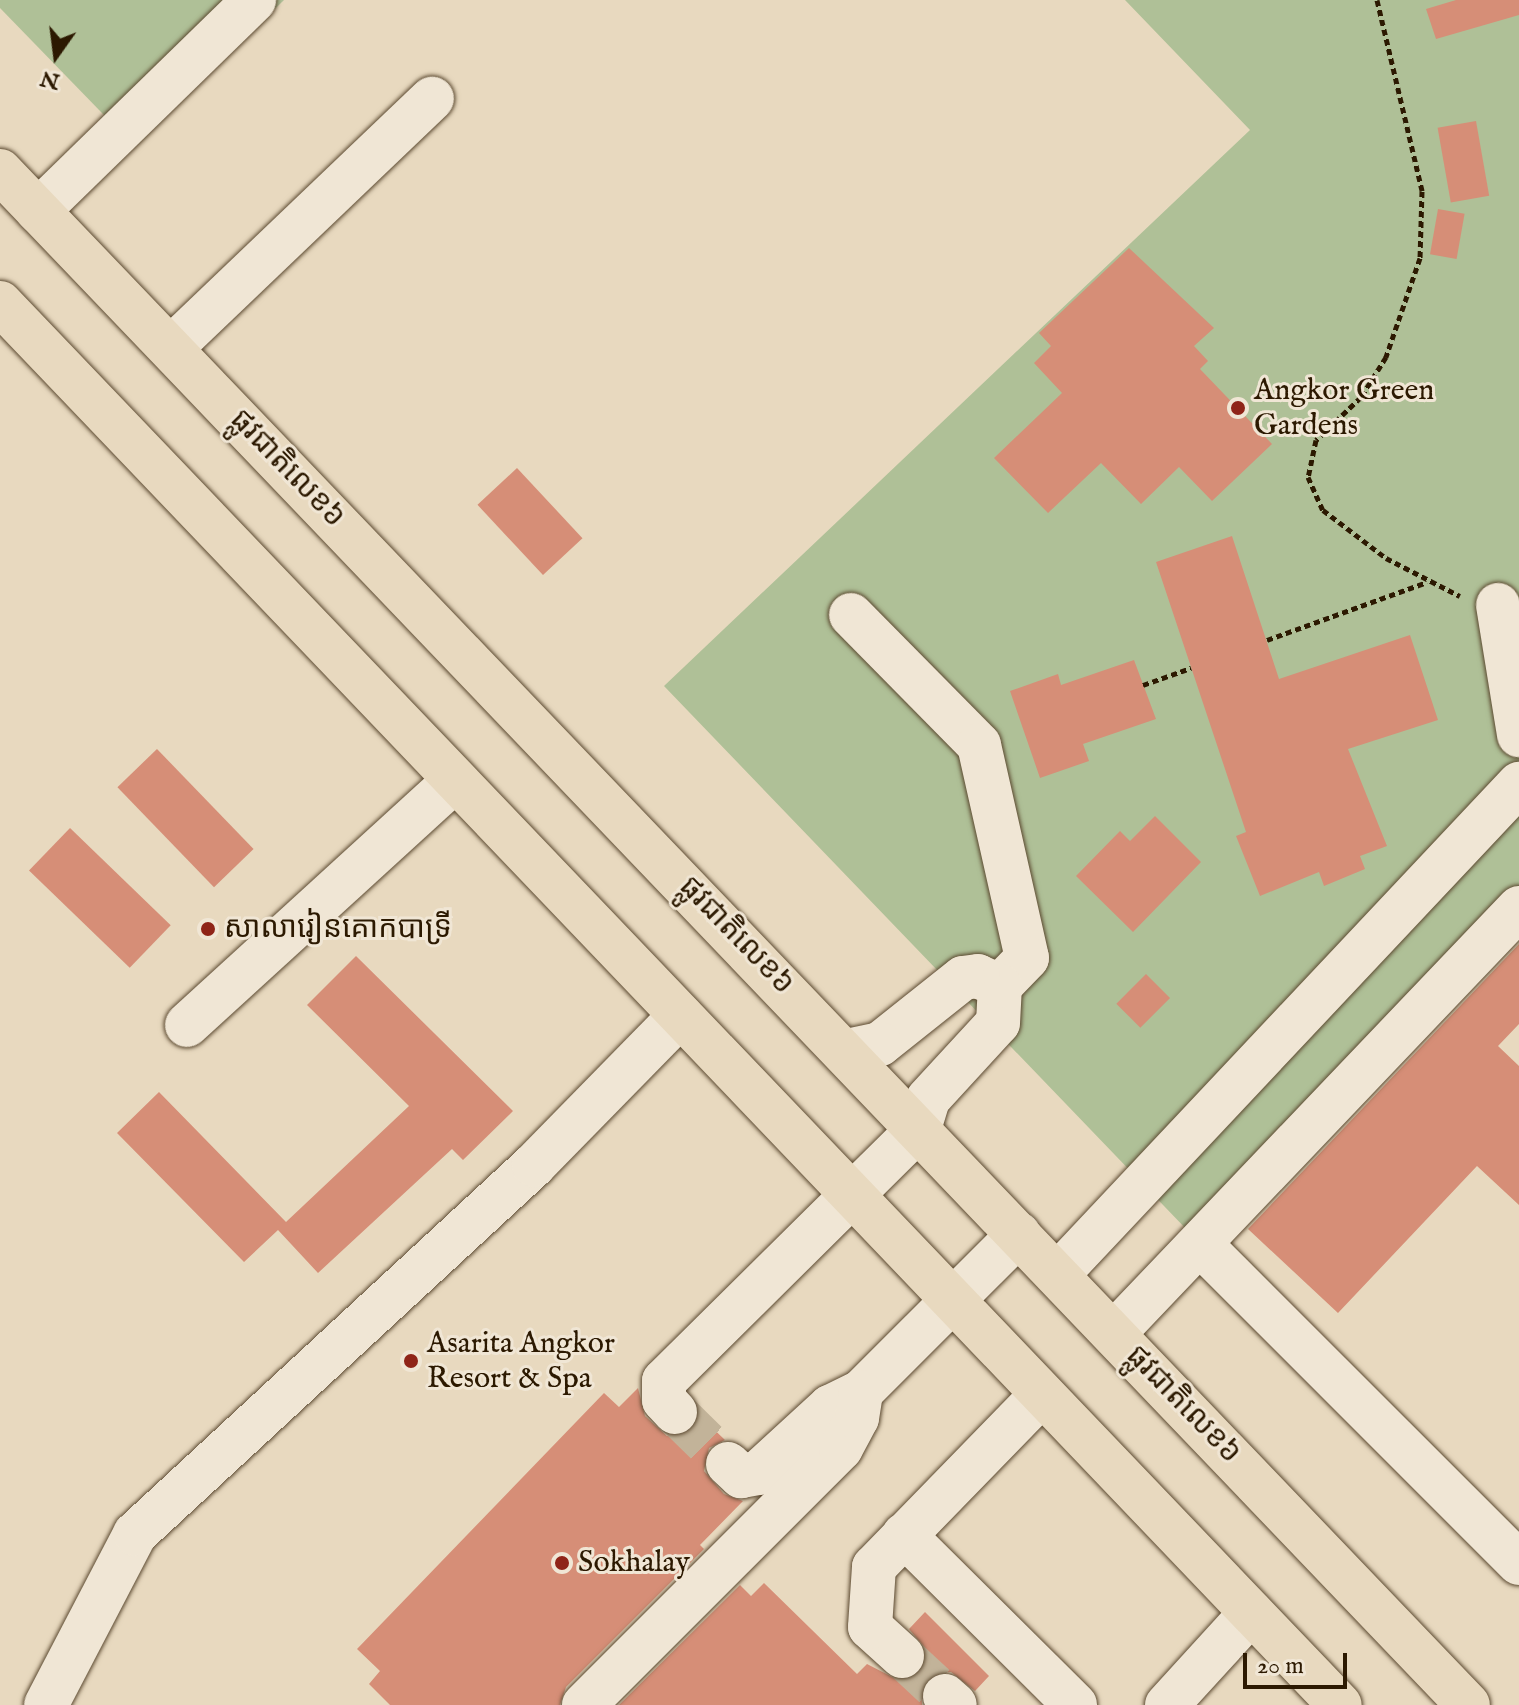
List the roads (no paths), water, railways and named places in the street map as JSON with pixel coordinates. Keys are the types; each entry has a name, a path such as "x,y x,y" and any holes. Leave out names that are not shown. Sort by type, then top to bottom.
{"highway":[{"name":"ផ្លូវជាតិលេខ៦","path":"0,171 846,1051 1468,1705"},
{"path":"0,303 1340,1705"}],"street":[{"path":"38,211 254,0"},
{"path":"171,348 432,99"},
{"path":"1498,605 1519,735"},
{"path":"675,1412 664,1400 664,1381 919,1129 928,1099 998,1023 1000,986 1027,958 979,745 851,615"},
{"path":"187,1025 454,781"},
{"path":"1058,1274 1519,784"},
{"path":"1114,1333 1519,908"},
{"path":"846,1051 880,1044 963,978 978,976 1000,986"},
{"path":"46,1705 135,1534 534,1165 680,1016"},
{"path":"728,1464 741,1476 758,1473 830,1407 861,1392 1019,1234"},
{"path":"1200,1244 1519,1563"},
{"path":"584,1705 841,1448 857,1418 861,1392"},
{"path":"902,1656 870,1627 874,1567 1042,1394"},
{"path":"904,1535 1075,1705"},
{"path":"1167,1705 1251,1613"}],"tunnel":[{"path":"675,1412 728,1464"},
{"path":"902,1656 945,1696"}],"place":[{"name":"Angkor Green Gardens","path":"1238,408"},
{"name":"សាលារៀនគោកបាទ្រី","path":"208,929"},
{"name":"Asarita Angkor Resort & Spa","path":"411,1361"},
{"name":"Sokhalay","path":"562,1563"}]}
